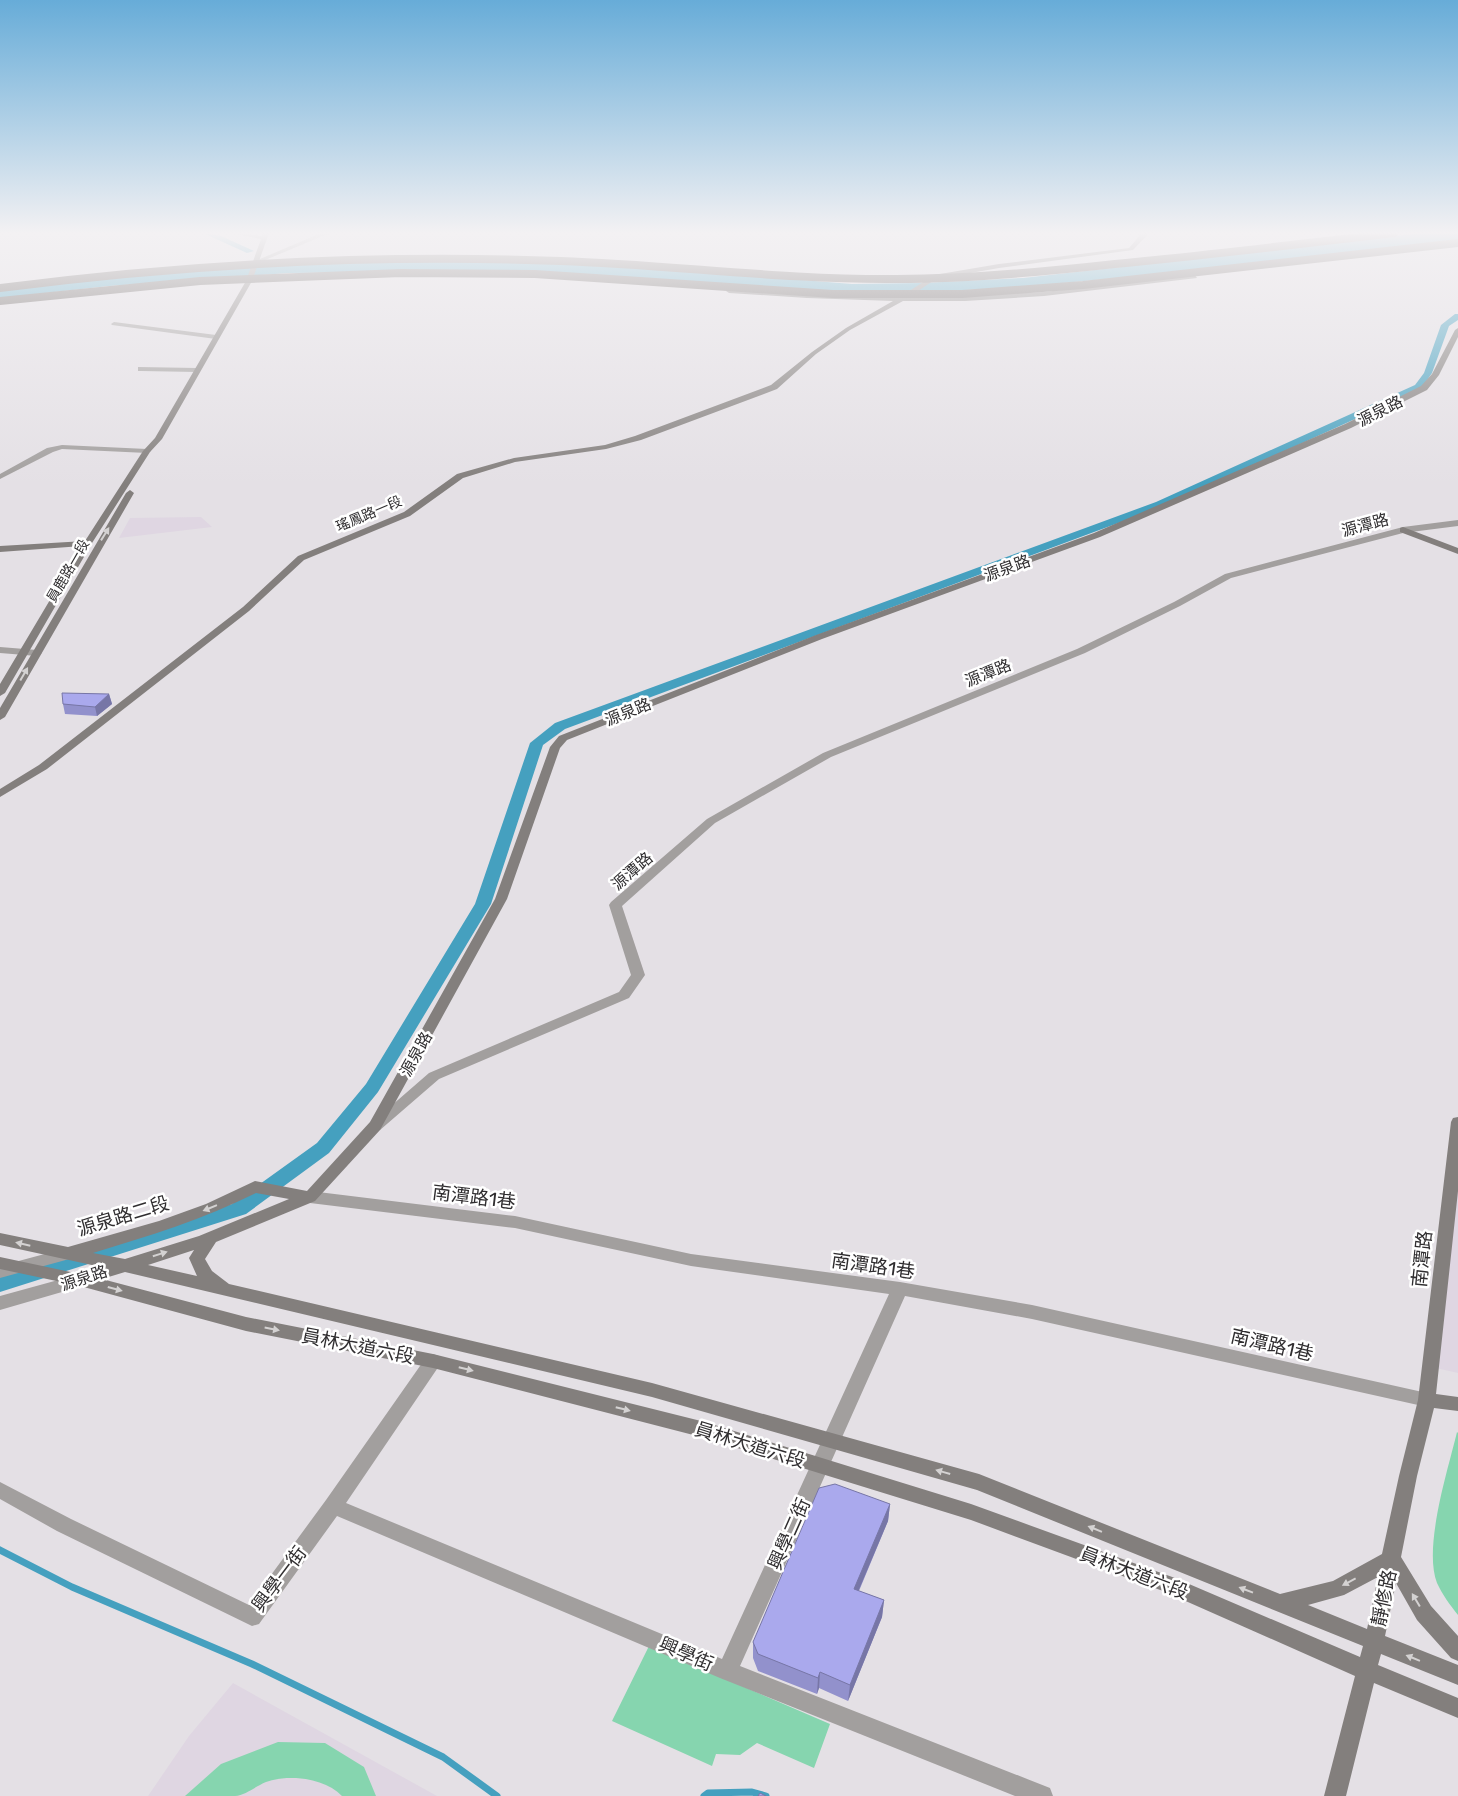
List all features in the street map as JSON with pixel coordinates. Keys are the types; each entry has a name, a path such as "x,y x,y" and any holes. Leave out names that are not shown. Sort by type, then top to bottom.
{"main road":[{"name":"員鹿路一段","path":"0,693 88,543 147,451 158,439 228,317"},
{"name":"瑤鳳路一段","path":"0,794 43,767 246,609 301,558 407,514 460,476 514,460 606,447 774,387 814,353 848,328 869,317"},
{"name":"源泉路","path":"80,1280 210,1238 310,1197 375,1126 501,898 555,747 563,738 819,637 1097,535 1348,426 1424,388 1435,375 1458,330"},
{"name":"員鹿路一段","path":"0,717 100,542 158,448 158,439"},
{"path":"1403,530 1458,551"},
{"path":"0,549 88,543"},
{"name":"南潭路","path":"1426,1400 1458,1122"},
{"name":"源泉路二段","path":"67,1254 163,1226 212,1208 254,1188 310,1197"},
{"path":"210,1238 197,1258 199,1268 227,1291"},
{"name":"員林大道六段","path":"0,1239 652,1390 832,1439 979,1482 1458,1676"},
{"name":"員林大道六段","path":"5,1267 80,1280 246,1324 433,1361 706,1430 971,1512 1159,1581 1458,1708"},
{"path":"1426,1400 1458,1404"},
{"name":"靜修路","path":"1336,1796 1368,1671 1408,1476 1426,1400"},
{"path":"1280,1603 1338,1588 1392,1559 1424,1614 1458,1651"}],"street":[{"path":"114,324 216,337"},
{"path":"141,368 197,370"},
{"path":"0,477 50,450 62,447 147,451"},
{"name":"源潭路","path":"375,1126 434,1076 624,995 638,975 615,905 711,821 827,755 1081,651 1177,604 1228,576 1403,530 1458,523"},
{"path":"0,650 37,653"},
{"name":"南潭路1巷","path":"310,1197 515,1222 691,1260 900,1289 1032,1312 1426,1400"},
{"name":"源泉路二段","path":"5,1267 67,1254"},
{"name":"源泉路","path":"0,1303 80,1280"},
{"name":"興學二街","path":"727,1671 900,1289"},
{"name":"興學一街","path":"0,1490 64,1525 252,1617 333,1506 433,1361"},
{"name":"興學街","path":"333,1506 727,1671 1042,1796"}],"shaded area":[{"path":"201,517 212,527 119,538 130,518"},
{"path":"1458,1158 1458,1373 1427,1366"},
{"path":"233,1683 437,1796 148,1796 189,1736"}],"green space":[{"path":"1457,1432 1458,1615 1441,1591 1433,1568 1438,1508"},
{"path":"649,1646 830,1724 814,1768 757,1743 740,1755 716,1754 712,1766 612,1721"},
{"path":"278,1742 325,1743 364,1767 376,1796 342,1796 335,1790 317,1782 306,1779 285,1778 266,1782 235,1796 185,1796 221,1764"}],"building":[{"path":"62,693 109,694 95,707 63,704"},
{"path":"835,1484 890,1504 854,1589 884,1600 850,1685 820,1672 818,1678 758,1654 753,1642 819,1488"}],"waterway":[{"path":"0,1284 239,1209 323,1148 372,1088 483,904 537,743 560,726 1160,504 1418,387 1428,373 1445,325 1457,317"},
{"path":"0,1550 72,1587 252,1664 443,1757 497,1796"},
{"path":"704,1796 708,1793 752,1792 766,1796"}]}
